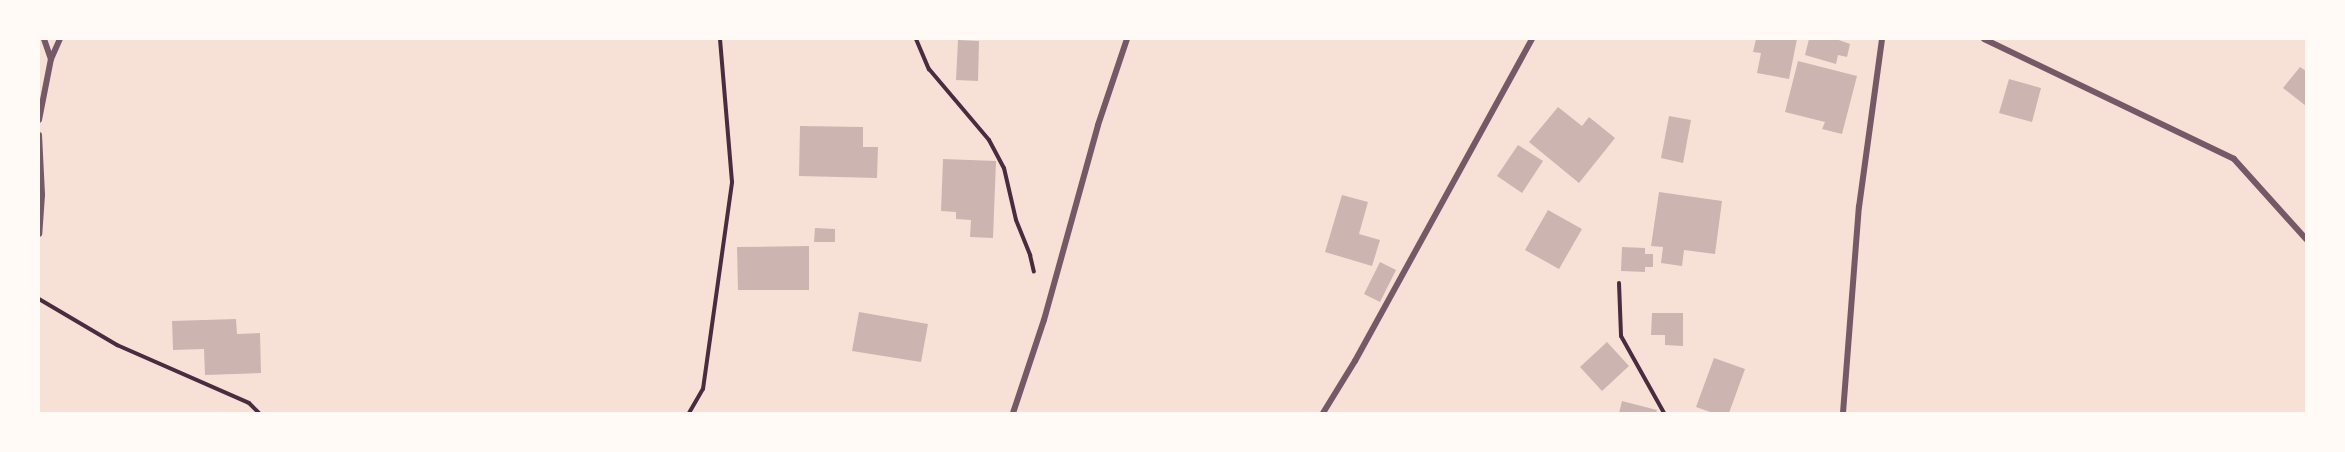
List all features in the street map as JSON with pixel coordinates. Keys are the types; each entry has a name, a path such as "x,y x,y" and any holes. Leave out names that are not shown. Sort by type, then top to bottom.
{"street":[{"path":"44,39 51,59"},
{"path":"39,120 51,59 60,39"},
{"path":"1013,413 1044,320 1098,125 1127,39"},
{"path":"1323,413 1355,361 1532,39"},
{"path":"1843,413 1860,207 1882,39"},
{"path":"1984,39 2234,159 2306,239"},
{"path":"39,135 42,195 39,234"}],"path":[{"path":"690,413 703,388 732,182 720,39"},
{"path":"916,39 929,69 989,140 1004,168 1013,210 1030,255 1035,276"},
{"path":"1619,283 1621,336 1664,413"},
{"path":"39,299 117,345 249,403 259,413"}],"building":[{"path":"1756,39 1797,39 1789,79 1757,73 1761,53 1753,52"},
{"path":"1809,39 1836,39 1850,44 1847,57 1838,55 1836,64 1805,55"},
{"path":"958,40 979,41 978,81 956,80"},
{"path":"1798,61 1857,76 1842,134 1822,129 1825,122 1785,112"},
{"path":"2300,67 2306,71 2306,106 2283,88"},
{"path":"2009,79 2041,88 2032,122 1999,113"},
{"path":"1558,107 1582,126 1589,117 1615,138 1579,183 1529,142"},
{"path":"1669,116 1691,120 1683,163 1661,158"},
{"path":"800,126 863,127 863,147 878,147 877,178 799,176"},
{"path":"1518,145 1543,161 1522,193 1497,176"},
{"path":"943,159 996,161 993,238 970,237 971,220 956,219 956,212 941,211"},
{"path":"1659,192 1722,201 1715,254 1684,250 1682,266 1661,263 1663,247 1651,246"},
{"path":"1342,195 1368,202 1359,234 1380,240 1372,266 1325,252"},
{"path":"1548,210 1582,229 1559,269 1525,250"},
{"path":"815,228 835,229 835,242 814,242"},
{"path":"809,246 809,290 738,290 737,247"},
{"path":"1622,247 1645,248 1645,254 1653,254 1653,267 1645,267 1645,272 1621,271"},
{"path":"1380,262 1396,270 1380,302 1364,294"},
{"path":"859,312 928,324 921,362 852,351"},
{"path":"1652,313 1683,313 1683,346 1665,345 1665,335 1651,335"},
{"path":"236,319 237,334 260,333 261,373 205,375 204,349 173,350 172,321"},
{"path":"1607,342 1629,366 1602,391 1580,367"},
{"path":"1714,358 1745,369 1729,413 1713,413 1696,407"},
{"path":"1622,401 1657,410 1656,413 1619,413"}]}
